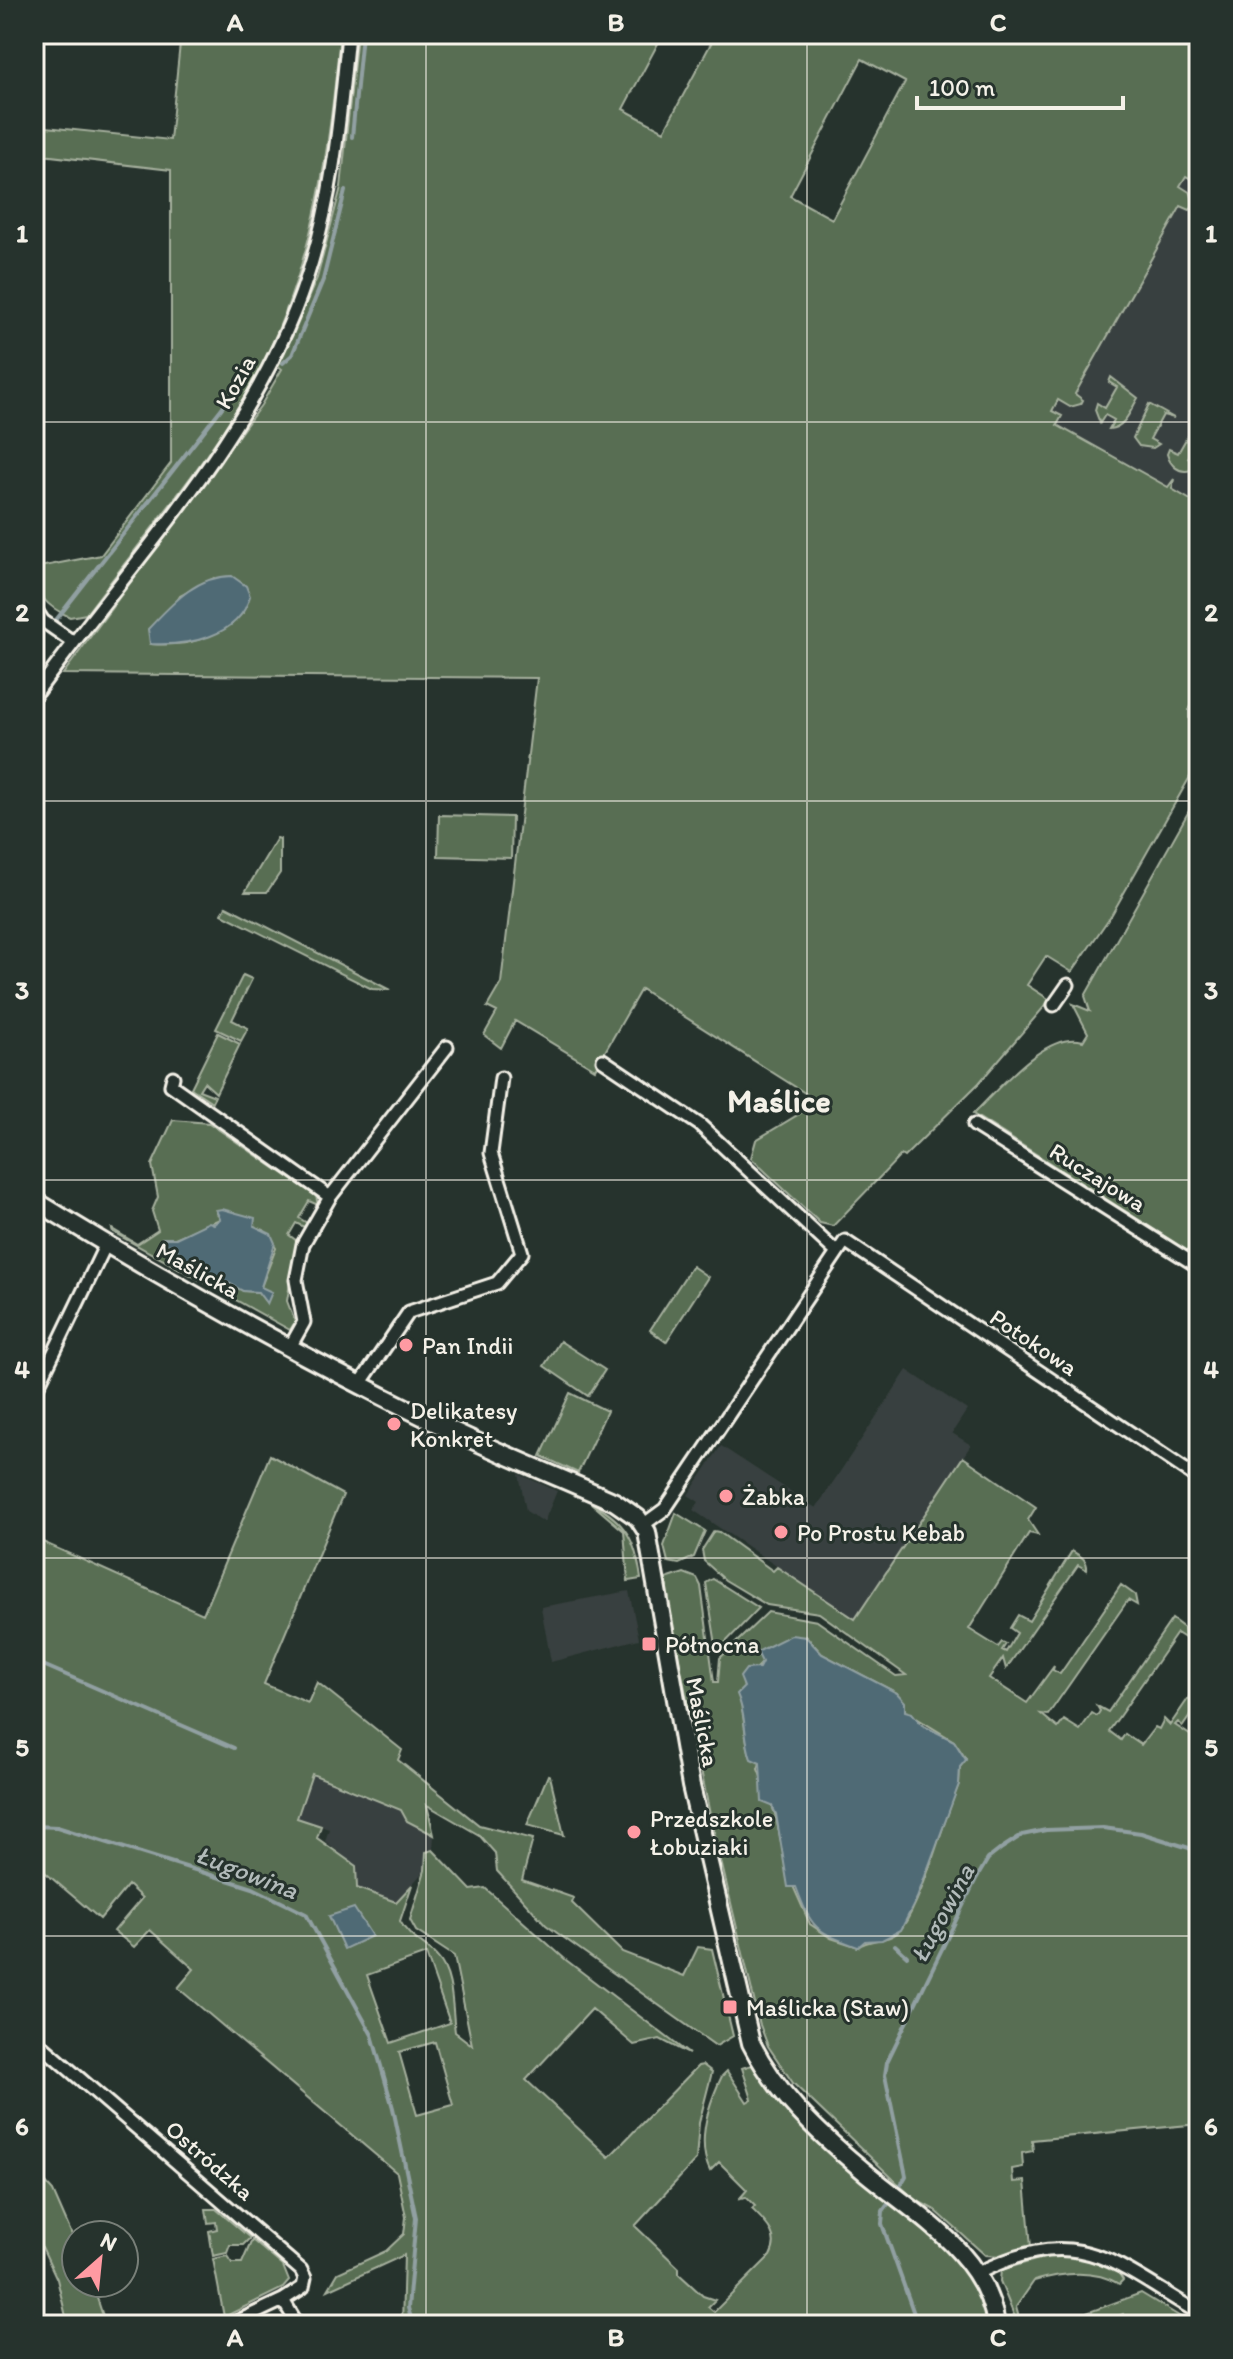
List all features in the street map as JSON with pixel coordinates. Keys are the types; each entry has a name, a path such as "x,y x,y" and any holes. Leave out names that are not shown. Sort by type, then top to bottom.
{"street":[{"name":"Kozia","path":"34,696 228,438 283,338 306,281 332,180 348,34"},
{"path":"34,607 43,621 73,642"},
{"path":"1054,1005 1068,985"},
{"path":"290,1347 304,1322 296,1280 303,1244 330,1197 447,1047"},
{"path":"603,1060 700,1125 836,1252 665,1509 643,1525"},
{"path":"173,1077 171,1085 330,1197"},
{"path":"360,1384 409,1312 497,1283 522,1253 491,1153 501,1078"},
{"name":"Ruczajowa","path":"974,1125 1199,1267"},
{"name":"Maślicka","path":"34,1200 290,1347 426,1418 615,1502 643,1525 649,1544 691,1786 751,2043 768,2075 793,2106 953,2244 978,2273 988,2292 996,2325"},
{"name":"Potokowa","path":"836,1252 845,1241 1199,1479"},
{"path":"34,1394 106,1244"},
{"name":"Ostródzka","path":"34,2039 301,2270 305,2278 303,2287 283,2300"},
{"path":"978,2273 1054,2248 1078,2248 1103,2257 1199,2313"},
{"path":"230,2325 283,2300 298,2325"}],"shaded area":[{"path":"1192,160 1199,164 1199,507 1044,420"},
{"path":"907,1370 967,1410 952,1433 971,1445 855,1619 693,1510 699,1502 688,1495 721,1446 816,1508"},
{"path":"519,1474 557,1491 544,1522 526,1511"},
{"path":"629,1591 639,1639 551,1662 541,1607"},
{"path":"312,1774 401,1810 407,1821 434,1835 433,1850 426,1852 425,1870 396,1902 357,1888 356,1866 325,1841 329,1829 297,1818"}],"green space":[{"path":"181,34 340,34 318,200 282,320 248,391 182,490 86,614 70,617 43,598 36,585 34,568 101,555 171,463 171,170 34,154 37,126 170,140"},
{"path":"357,34 663,34 623,109 664,131 716,34 1199,34 1199,183 1186,176 1180,186 1191,193 1194,206 1190,210 1181,206 1075,394 1083,400 1081,404 1070,407 1058,400 1052,411 1062,416 1057,425 1168,487 1174,479 1172,489 1199,505 1199,692 1189,710 1189,718 1199,724 1199,761 1112,914 1072,972 1046,956 1027,985 1050,1000 979,1083 904,1157 901,1155 833,1226 820,1223 751,1158 756,1140 819,1102 641,989 595,1069 515,1021 501,1048 484,1035 497,1012 487,1007 501,983 537,678 63,674 261,405 282,369 278,366 317,278 341,187","holes":["862,59 905,82 832,219 790,196","214,578 243,613 200,639 178,644 150,644 180,596"]},
{"path":"1111,377 1138,398 1123,422 1109,429 1114,420 1105,415 1100,423 1095,410 1097,403 1105,408 1117,387 1109,382"},
{"path":"1149,404 1174,418 1163,415 1150,439 1159,444 1153,448 1139,446 1133,438"},
{"path":"1199,416 1199,439 1188,458 1197,464 1191,470 1179,470 1167,454 1169,449 1178,453"},
{"path":"1199,793 1199,1258 973,1114 1009,1077 1039,1053 1054,1044 1069,1040 1083,1041 1088,1033 1073,1004 1090,1011 1085,996"},
{"path":"439,815 512,817 511,858 438,856"},
{"path":"277,838 280,839 280,873 267,892 245,892"},
{"path":"226,906 390,990 372,989 222,914"},
{"path":"243,975 252,979 232,1020 248,1028 241,1041 216,1029"},
{"path":"218,1033 240,1044 216,1093 204,1082 199,1090 215,1096 212,1102 191,1088"},
{"path":"173,1120 209,1123 316,1196 318,1205 309,1201 299,1218 307,1223 304,1227 296,1223 289,1235 297,1241 287,1301 295,1322 290,1330 113,1232 112,1229 137,1244 158,1230 152,1211 158,1197 152,1165","holes":["216,1211 264,1230 276,1248 261,1287 267,1303 258,1292 243,1291 202,1268 194,1270 189,1267 187,1259 175,1247 175,1238 220,1219"]},
{"path":"692,1266 708,1277 666,1342 650,1330"},
{"path":"560,1341 605,1370 588,1396 544,1366"},
{"path":"570,1393 607,1411 578,1473 541,1456"},
{"path":"270,1455 343,1495 264,1684 308,1703 317,1682 402,1750 398,1760 479,1825 533,1839 522,1880 574,1898 572,1903 622,1952 684,1976 698,1947 712,1949 733,2036 716,2046 546,1925 497,1871 495,1853 479,1835 427,1805 434,1835 407,1821 401,1810 312,1774 297,1818 321,1826 317,1838 356,1866 357,1888 396,1902 412,1885 400,1921 443,1964 449,1982 455,2032 472,2045 454,1956 416,1931 410,1920 425,1870 426,1852 433,1850 471,1890 485,1888 566,1960 689,2054 660,2039 634,2045 592,2009 526,2080 609,2157 698,2066 703,2065 712,2072 699,2123 696,2160 635,2226 679,2268 679,2274 703,2296 715,2300 708,2307 714,2312 770,2256 773,2249 773,2236 752,2209 755,2206 746,2197 740,2198 747,2190 719,2162 710,2171 704,2148 709,2110 722,2076 727,2071 747,2102 752,2099 742,2068 755,2064 863,2178 960,2263 981,2301 987,2325 402,2325 404,2255 328,2290 338,2273 386,2251 404,2234 406,2217 397,2173 178,1988 194,1969 150,1930 134,1947 114,1931 142,1898 128,1885 100,1919 34,1863 34,1538 203,1614","holes":["426,1954 450,2023 391,2043 367,1975","435,2042 453,2105 417,2115 399,2052"]},
{"path":"963,1457 1036,1507 1028,1520 1038,1535 1029,1533 969,1629 998,1647 1002,1642 1006,1644 1002,1650 1006,1652 1017,1633 1010,1628 1018,1615 1029,1621 1072,1551 1083,1558 1087,1566 1087,1570 1078,1565 1006,1669 1003,1658 989,1678 1027,1703 1054,1666 1053,1670 1060,1674 1121,1585 1135,1595 1137,1605 1128,1600 1048,1715 1041,1714 1058,1728 1064,1720 1080,1730 1092,1713 1097,1716 1100,1711 1097,1706 1108,1712 1172,1619 1184,1628 1185,1638 1177,1633 1109,1731 1121,1740 1125,1734 1141,1745 1155,1727 1159,1729 1164,1719 1170,1725 1199,1683 1199,1703 1183,1726 1178,1722 1175,1725 1193,1737 1199,1731 1199,2124 1032,2140 1033,2151 1022,2153 1023,2167 1012,2169 1013,2182 1025,2181 1031,2247 1002,2256 985,2255 935,2210 914,2199 793,2083 768,2046 760,2025 710,1815 667,1599 666,1579 684,1573 697,1578 701,1586 714,1682 718,1682 720,1658 768,1612 817,1621 896,1676 906,1675 819,1613 767,1605 725,1580 704,1561 702,1550 714,1531 773,1571 777,1567 855,1619","holes":["806,1636 822,1654 897,1693 905,1711 954,1741 966,1759 960,1767 959,1784 910,1915 897,1933 858,1947 831,1938 810,1924 789,1877 775,1814 758,1769 760,1763 751,1758 738,1694 744,1688 743,1682 763,1662"]},
{"path":"591,1503 613,1517 627,1534 636,1554 641,1579 628,1581 624,1531"},
{"path":"676,1513 705,1531 694,1557 679,1564 668,1562 664,1546"},
{"path":"713,1579 759,1608 720,1648 716,1645 706,1583"},
{"path":"550,1776 564,1835 527,1825"},
{"path":"34,2170 53,2191 65,2219 60,2219 60,2292 42,2247 34,2252 39,2245 34,2238"},
{"path":"206,2209 216,2209 250,2238 243,2245 230,2245 227,2253 213,2256 209,2231 217,2229 216,2222 208,2223"},
{"path":"252,2240 283,2266 289,2281 283,2288 224,2317 213,2259 227,2256 232,2263 242,2263"},
{"path":"1053,2255 1102,2262 1118,2272 1123,2280 1119,2284 1099,2276 1077,2274 1034,2281 1016,2307 1021,2325 1018,2325 1000,2281 1001,2270"},
{"path":"1141,2293 1194,2325 1156,2322 1153,2325 1127,2325 1123,2314 1113,2318 1115,2325 1110,2318 1107,2319 1108,2325 1033,2325 1084,2314"},
{"path":"62,2299 97,2299 106,2325 68,2325"}],"water":[{"path":"232,576 246,586 250,596 235,622 195,641 150,644 148,629 185,594 206,581"},
{"path":"216,1210 255,1218 254,1226 271,1234 275,1243 261,1287 272,1292 267,1304 258,1292 243,1291 202,1268 194,1270 175,1247 162,1244 162,1238 176,1238 209,1222 214,1224 220,1219"},
{"path":"791,1635 806,1637 822,1654 897,1693 905,1702 905,1711 912,1713 922,1725 954,1741 966,1760 960,1767 959,1784 917,1898 901,1930 882,1940 865,1941 858,1947 832,1937 817,1927 806,1912 796,1887 788,1887 776,1814 772,1806 762,1802 760,1763 751,1759 749,1751 737,1694 744,1687 740,1677 746,1669 759,1668 762,1662 757,1652"},
{"path":"354,1908 372,1936 344,1949 329,1916"}],"waterway":[{"path":"352,137 362,34"},
{"path":"283,363 292,355 323,280 345,191"},
{"path":"56,620 253,368"},
{"path":"34,1661 234,1748"},
{"name":"Ługowina","path":"34,1826 57,1827 253,1888 306,1914 372,2035 393,2108 416,2218 408,2308 413,2325"},
{"name":"Ługowina","path":"896,2193 906,2176 885,2075 887,2062 988,1859 1022,1835 1046,1830 1103,1828 1141,1833 1189,1848 1199,1856"},
{"path":"895,1945 907,1956"},
{"name":"Ługowina","path":"891,2200 883,2211 882,2224 918,2325"}],"place":[{"name":"Pan Indii","path":"406,1345"},
{"name":"Delikatesy Konkret","path":"394,1424"},
{"name":"Żabka","path":"726,1496"},
{"name":"Po Prostu Kebab","path":"781,1532"},
{"name":"Północna","path":"649,1644"},
{"name":"Przedszkole Łobuziaki","path":"634,1832"},
{"name":"Maślicka (Staw)","path":"730,2007"}],"district":[{"name":"Maślice","path":"779,1101"}]}
